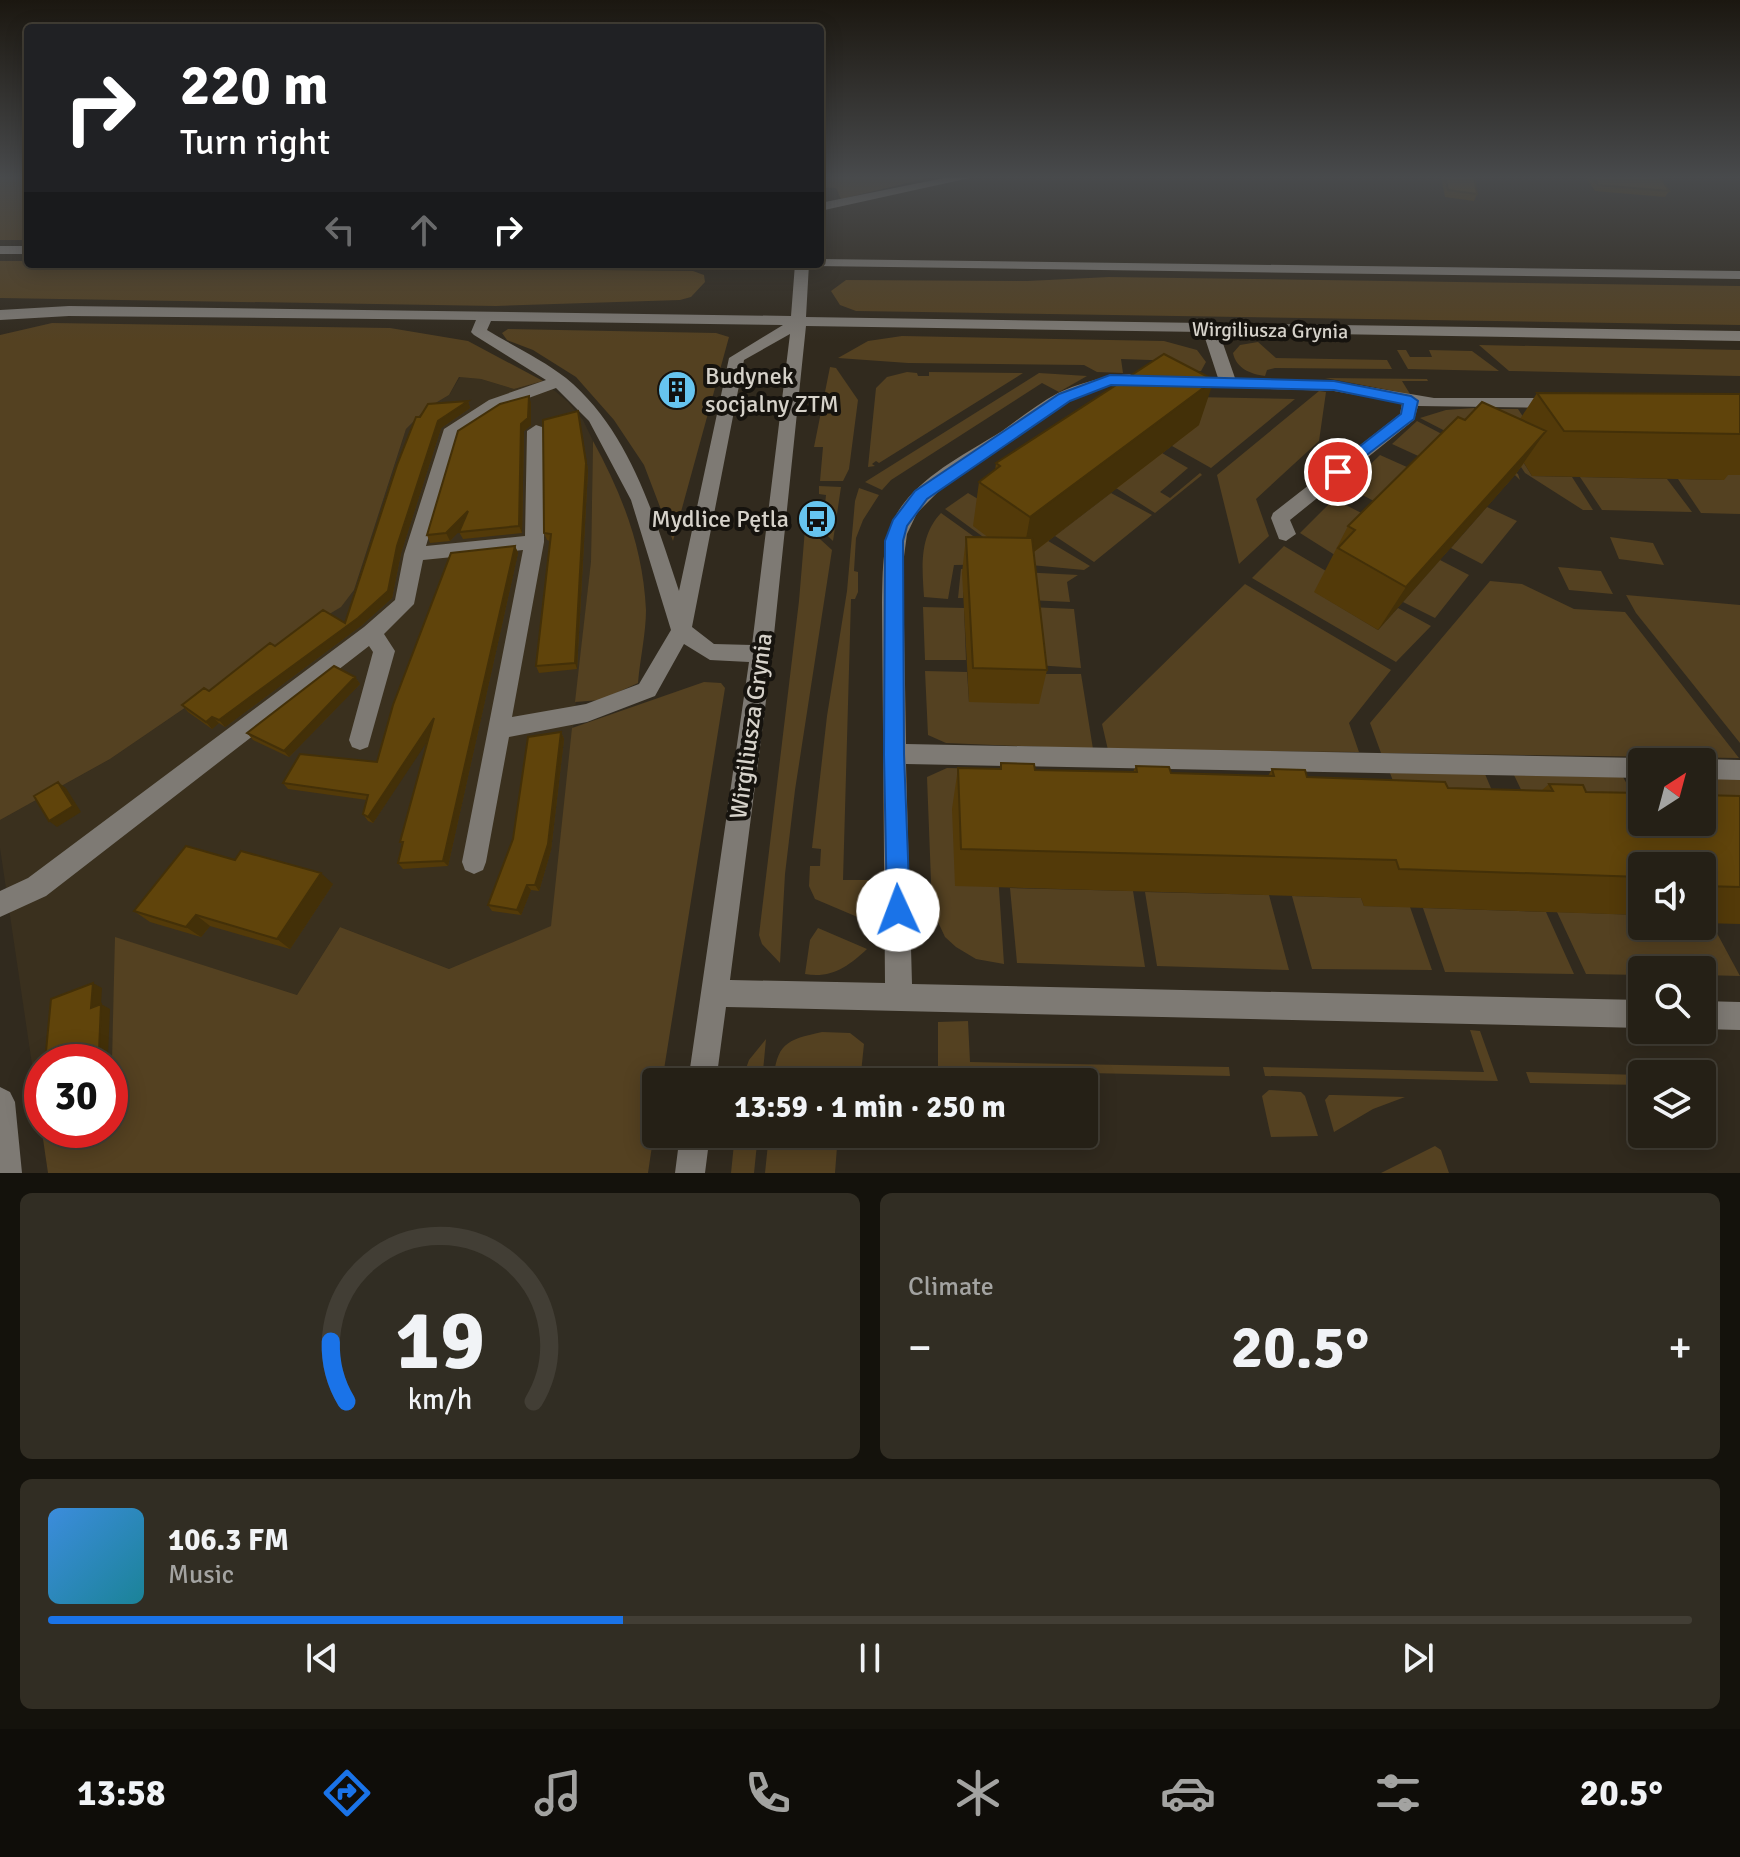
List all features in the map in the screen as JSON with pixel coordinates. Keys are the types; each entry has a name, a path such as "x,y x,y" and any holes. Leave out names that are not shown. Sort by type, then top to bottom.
{"street":[{"path":"0,250 24,250"},
{"path":"824,263 1740,275"},
{"path":"499,729 587,713 647,690 681,630 737,358 800,322 802,268"},
{"name":"Wirgiliusza Grynia","path":"0,315 69,311 406,315 1740,336"},
{"path":"485,316 479,332 559,381 596,418 640,500 681,630 710,652 761,654"},
{"name":"Wirgiliusza Grynia","path":"704,1068 761,654 800,322"},
{"path":"1210,329 1228,383"},
{"path":"899,997 894,541 899,525 921,495 1064,397 1096,383 1115,380 1334,386 1411,401 1571,404"},
{"path":"0,904 37,887 371,633 404,604 414,554 450,433 495,404 559,381"},
{"path":"1286,534 1280,518 1408,416 1411,401"},
{"path":"474,862 534,542 536,431"},
{"path":"414,554 534,542"},
{"path":"360,740 384,651 371,633"},
{"path":"894,754 1628,768"},
{"path":"1716,769 1740,770"},
{"path":"713,993 1628,1014"},
{"path":"0,1102 7,1173"},
{"path":"690,1173 693,1148"}],"shaded area":[{"path":"0,232 24,232 24,240 0,240"},
{"path":"0,261 24,261 24,268 693,271 704,275 705,282 691,297 680,300 496,306 0,298"},
{"path":"1109,277 1740,286 1740,325 856,311 840,305 831,291 846,280 1027,281"},
{"path":"52,323 390,328 468,341 543,381 514,389 481,379 459,377 449,395 427,408 406,429 354,590 341,607 271,649 110,759 0,820 0,335"},
{"path":"508,329 716,333 729,337 673,541 644,465 614,420 576,377 533,350 507,340 502,333"},
{"path":"902,336 1164,341 1197,350 1206,362 1201,371 1183,374 1179,361 1121,359 1123,373 1097,372 1084,365 908,363 838,358 868,341"},
{"path":"1258,342 1276,358 1387,360 1392,369 1275,368 1267,370 1265,376 1259,375 1240,366 1233,353 1240,345"},
{"path":"1479,345 1740,350 1740,376 1509,371"},
{"path":"1397,350 1406,350 1410,357 1432,357 1429,350 1472,351 1499,371 1408,369"},
{"path":"830,367 836,368 858,400 849,469 843,481 820,481 823,447 814,447"},
{"path":"929,372 1023,373 879,463 876,461 872,464 875,466 868,467 876,388 887,377 917,373 918,376 929,376"},
{"path":"1039,373 1087,376 1059,392 1042,383 891,480 882,490 865,482"},
{"path":"460,377 481,379 514,389 543,381 568,402 583,420 593,441 591,561 552,926 449,969 340,927 297,995 116,938 112,1044 29,1044 0,848 0,820 110,759 271,649 341,606 354,590 406,429 427,408 449,395"},
{"path":"1325,378 1428,381 1402,381 1410,394"},
{"path":"1319,391 1326,392 1319,441 1256,499 1269,536 1239,564 1217,475"},
{"path":"1140,396 1295,399 1211,468 1172,446 1198,424"},
{"path":"1474,408 1507,463 1420,418 1446,410"},
{"path":"1483,409 1518,409 1537,438 1508,438 1532,476 1572,477 1593,510 1583,510 1525,473"},
{"path":"1417,421 1518,474 1520,480 1515,475 1438,465 1392,444"},
{"path":"593,441 622,501 636,543 646,619 638,683 601,700 575,702 591,561"},
{"path":"1162,453 1188,468 1160,492 1170,498 1200,473 1202,475 1155,513 1116,488"},
{"path":"1380,455 1427,476 1393,511 1347,487"},
{"path":"1719,474 1740,475 1740,514 1701,513 1678,479 1722,480"},
{"path":"1580,477 1667,479 1692,512 1602,510"},
{"path":"819,486 841,487 833,541 816,525 817,514 824,514 826,495 819,494"},
{"path":"859,488 879,495 856,538 854,571 858,572 858,592 855,599 851,599 843,880 875,880 874,924 815,899 809,886 810,866 820,866 821,849 812,848"},
{"path":"968,493 1090,566 1084,570 1020,564 945,509"},
{"path":"1111,493 1152,515 1094,562 1055,536"},
{"path":"1334,499 1381,523 1338,557 1300,533"},
{"path":"1487,507 1517,521 1482,564 1451,548"},
{"path":"941,513 1012,564 954,565 948,599 924,597 925,542"},
{"path":"805,529 809,529 832,550 795,790 785,874 780,963 762,944 759,935"},
{"path":"1610,537 1653,543 1664,565 1619,559"},
{"path":"1284,546 1331,574 1315,592 1378,630 1398,608 1431,626 1396,662 1252,578"},
{"path":"1440,560 1469,575 1435,618 1403,602"},
{"path":"1558,567 1601,571 1613,594 1569,590"},
{"path":"961,569 1078,575 1067,582 1070,602 1028,600 963,573 963,598 958,598"},
{"path":"1490,581 1522,584 1574,609 1625,612 1739,758 1716,758 1716,748 1628,748 1628,756 1381,753 1370,723"},
{"path":"1245,584 1391,670 1349,723 1359,752 1108,750 1102,724"},
{"path":"1626,595 1740,605 1740,743 1636,613"},
{"path":"923,607 964,608 966,660 925,660"},
{"path":"1029,607 1074,609 1081,668 1035,665"},
{"path":"925,671 967,672 969,702 1036,674 1081,674 1093,749 946,743 928,735"},
{"path":"704,682 721,683 725,688 664,1068 642,1068 642,1148 652,1148 648,1173 48,1173 44,1148 128,1148 128,1044 112,1044 115,937 297,995 340,927 449,969 551,926 572,728"},
{"path":"947,768 991,769 1004,964 976,959 956,947 945,937 932,907 927,777"},
{"path":"1390,773 1485,774 1509,831 1411,828"},
{"path":"1514,775 1623,777 1628,786 1628,823 1541,831"},
{"path":"1716,778 1740,779 1740,844 1716,830"},
{"path":"1010,888 1133,891 1145,967 1017,963"},
{"path":"1145,892 1269,895 1289,970 1157,966"},
{"path":"1292,896 1361,898 1364,906 1410,907 1432,970 1312,969"},
{"path":"1423,908 1546,912 1574,974 1445,972"},
{"path":"1557,912 1628,915 1628,940 1716,940 1716,931 1740,976 1716,975 1716,956 1628,956 1628,975 1586,974"},
{"path":"818,928 867,949 839,970 823,975 805,974 810,940"},
{"path":"968,1021 970,1062 1229,1067 1230,1076 1098,1073 1098,1068 938,1068 938,1022"},
{"path":"1470,1030 1480,1031 1498,1081 1265,1076 1263,1067 1484,1072"},
{"path":"822,1032 850,1033 864,1044 862,1068 775,1068 785,1046 799,1038"},
{"path":"766,1039 763,1068 746,1068"},
{"path":"1526,1072 1628,1075 1628,1085 1530,1083"},
{"path":"1269,1090 1301,1092 1318,1136 1271,1137 1262,1096"},
{"path":"1329,1095 1405,1097 1373,1109 1334,1132 1325,1100"},
{"path":"1435,1146 1441,1150 1449,1173 1381,1173"},
{"path":"734,1148 757,1148 754,1173 731,1173"},
{"path":"768,1148 837,1148 835,1173 765,1173"}],"building":[{"path":"1164,354 1214,380 1030,517 979,482 1000,466 996,463"},
{"path":"1537,393 1740,394 1740,434 1564,431"},
{"path":"529,396 528,418 521,424 519,526 459,532 468,511 446,533 427,535 458,431 500,404"},
{"path":"468,401 438,421 397,546 388,591 358,618 219,720 212,717 206,722 182,705 204,688 209,691 270,643 275,646 323,610 345,623 416,417 420,417 428,404"},
{"path":"1482,402 1546,431 1406,587 1338,548 1355,530 1348,526 1458,417 1465,420"},
{"path":"578,411 586,463 575,663 536,666 551,534 544,533 543,420"},
{"path":"966,537 1032,538 1047,670 973,668"},
{"path":"515,546 443,861 398,863 403,842 400,842 434,718 368,817 363,814 368,795 283,783 300,754 377,762 393,705 451,553"},
{"path":"334,666 355,677 284,751 247,733"},
{"path":"561,732 548,844 535,885 527,885 517,910 488,905 513,839 528,737"},
{"path":"1001,763 1034,764 1035,770 1137,772 1136,766 1169,767 1171,773 1274,776 1272,769 1305,770 1307,777 1445,782 1448,788 1553,791 1549,784 1583,785 1586,792 1628,793 1628,836 1716,836 1716,795 1740,796 1740,887 1716,886 1716,852 1628,852 1628,877 1399,869 1396,860 961,849 958,768 1001,769"},
{"path":"58,782 73,806 49,821 34,796"},
{"path":"186,846 235,860 241,851 321,873 277,939 196,915 186,927 134,911"},
{"path":"93,983 91,1008 101,1004 99,1044 47,1044 51,999"}],"place":[{"name":"Budynek socjalny ZTM","path":"677,390"},
{"name":"Mydlice Pętla","path":"817,519"}],"route":[{"path":"898,910 892,603 894,541 899,525 921,495 1064,397 1110,380 1334,386 1411,401 1408,416 1338,472"}]}
